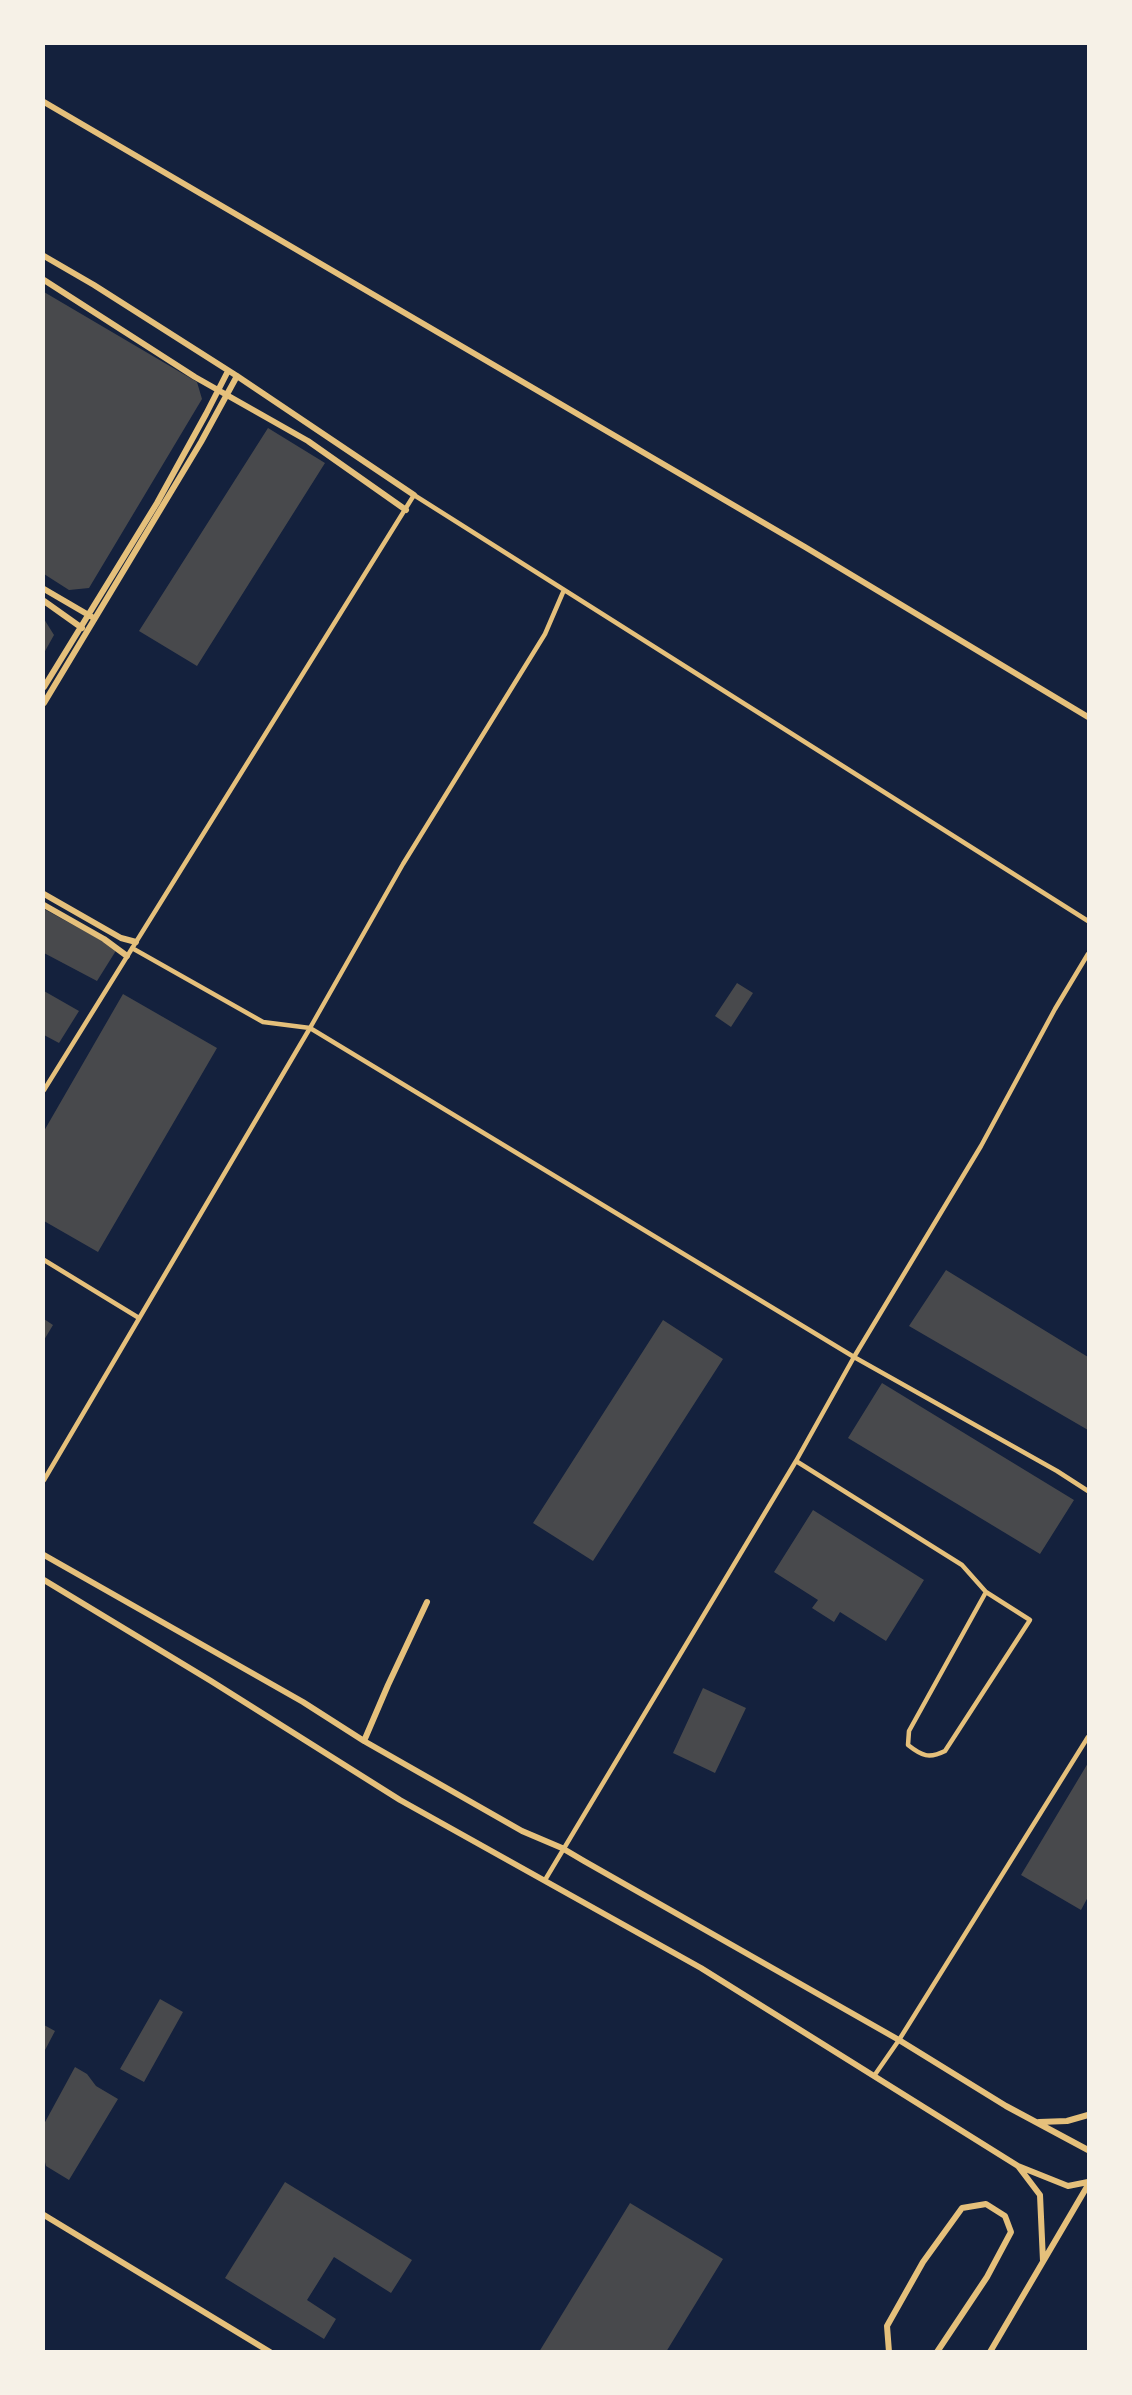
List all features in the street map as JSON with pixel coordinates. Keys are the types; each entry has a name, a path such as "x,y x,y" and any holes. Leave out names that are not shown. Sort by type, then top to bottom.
{"street":[{"path":"44,102 805,547 1089,717"},
{"path":"44,256 228,370 414,495"},
{"path":"44,280 218,390 308,441 406,510"},
{"path":"44,703 87,632 92,616 157,503 228,370"},
{"path":"44,687 81,627 92,616 201,442 237,376"},
{"path":"44,589 92,616"},
{"path":"44,601 87,632"},
{"path":"44,894 134,945"},
{"path":"44,905 104,939 127,956"},
{"path":"44,1555 303,1702 364,1741 522,1832 562,1848 899,2040 1036,2122 1089,2150"},
{"path":"44,1580 221,1687 400,1800 701,1968 1018,2166 1068,2186 1089,2183"},
{"path":"364,1741 427,1602"},
{"path":"1036,2122 1066,2121 1089,2115"},
{"path":"1018,2166 1040,2195 1043,2261"},
{"path":"990,2352 1089,2183"},
{"path":"889,2352 887,2326 923,2262 962,2208 986,2204 1005,2216 1011,2232 987,2277 937,2352"},
{"path":"44,2216 270,2352"}],"lane":[{"path":"44,1090 414,495 1089,921"},
{"path":"44,1480 310,1028 403,864 545,634 564,590"},
{"path":"134,945 263,1022 310,1028 854,1357 1089,1491"},
{"path":"545,1880 562,1848 796,1461 854,1357 981,1146 1055,1009 1089,954"},
{"path":"44,1260 139,1318"},
{"path":"796,1461 962,1565 986,1592 1030,1620 945,1751 934,1757 921,1755 908,1745 909,1731 986,1592"},
{"path":"874,2076 899,2040 1089,1737"}],"building":[{"path":"44,292 197,382 202,399 89,588 69,590 44,574"},
{"path":"268,428 325,463 197,666 139,631"},
{"path":"44,619 54,635 44,653"},
{"path":"44,909 117,949 97,981 44,953"},
{"path":"737,983 753,993 731,1027 715,1016"},
{"path":"44,991 79,1011 59,1043 44,1035"},
{"path":"123,994 217,1048 98,1252 44,1221 44,1131"},
{"path":"946,1270 1088,1357 1088,1430 909,1326"},
{"path":"44,1319 53,1325 44,1340"},
{"path":"663,1320 723,1359 593,1561 533,1523"},
{"path":"882,1383 1074,1500 1040,1554 848,1438"},
{"path":"813,1510 924,1580 886,1641 840,1612 834,1622 812,1608 818,1600 774,1572"},
{"path":"703,1688 746,1708 715,1773 673,1753"},
{"path":"1088,1763 1088,1897 1081,1910 1021,1875"},
{"path":"160,1999 183,2012 144,2082 120,2069"},
{"path":"44,2025 55,2031 44,2052"},
{"path":"75,2067 87,2074 96,2086 118,2099 69,2180 46,2166 44,2124"},
{"path":"285,2182 412,2260 391,2293 334,2257 307,2300 336,2319 324,2339 225,2278"},
{"path":"630,2203 723,2259 666,2352 539,2352"}]}
